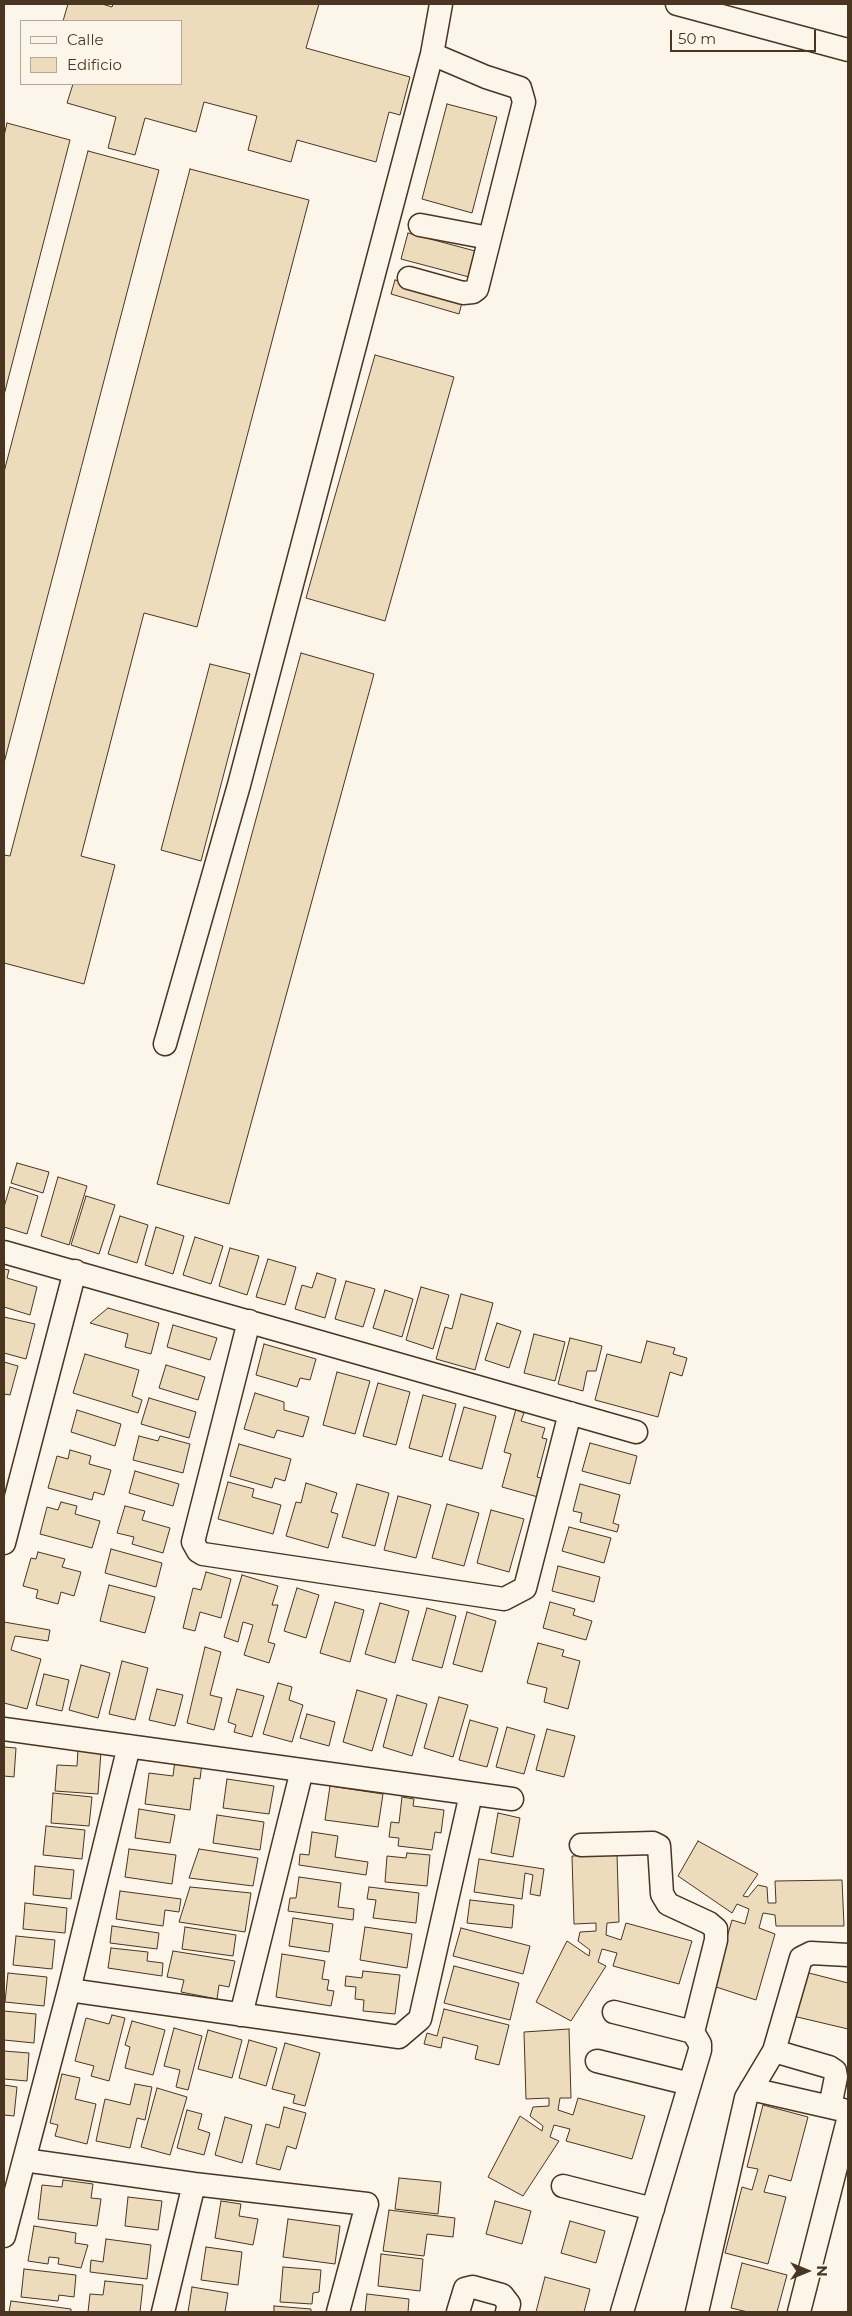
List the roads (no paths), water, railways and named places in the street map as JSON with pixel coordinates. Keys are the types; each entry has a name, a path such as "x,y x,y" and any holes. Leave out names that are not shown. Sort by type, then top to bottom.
{"street":[{"path":"165,1044 239,785 432,54 441,4"},
{"path":"677,4 848,50"},
{"path":"409,278 463,293 473,292 477,289 524,102 520,88 486,77 432,54"},
{"path":"420,225 489,238"},
{"path":"4,1252 636,1432"},
{"path":"4,1543 9,1506 75,1271"},
{"path":"250,1321 193,1542 198,1552 203,1554 504,1599 525,1588 570,1413"},
{"path":"4,1729 512,1799"},
{"path":"4,2236 69,1990 129,1746"},
{"path":"241,2015 302,1770"},
{"path":"69,1990 399,2037 420,2018 471,1794"},
{"path":"581,1845 653,1843 659,1846 662,1894 668,1904 709,1923 716,1929 716,1940 693,2032 700,2044 700,2050 622,2312"},
{"path":"696,2312 746,2098 774,2051 801,1958 811,1953 848,1955"},
{"path":"614,2012 693,2032"},
{"path":"751,2089 839,2110 835,2071 829,2066 774,2051"},
{"path":"597,2061 690,2084"},
{"path":"799,2312 848,2120"},
{"path":"24,2160 194,2184 367,2204 338,2312"},
{"path":"163,2312 194,2184"},
{"path":"563,2186 653,2209"},
{"path":"458,2312 465,2289 473,2287 502,2295 509,2304 507,2312"}]}
